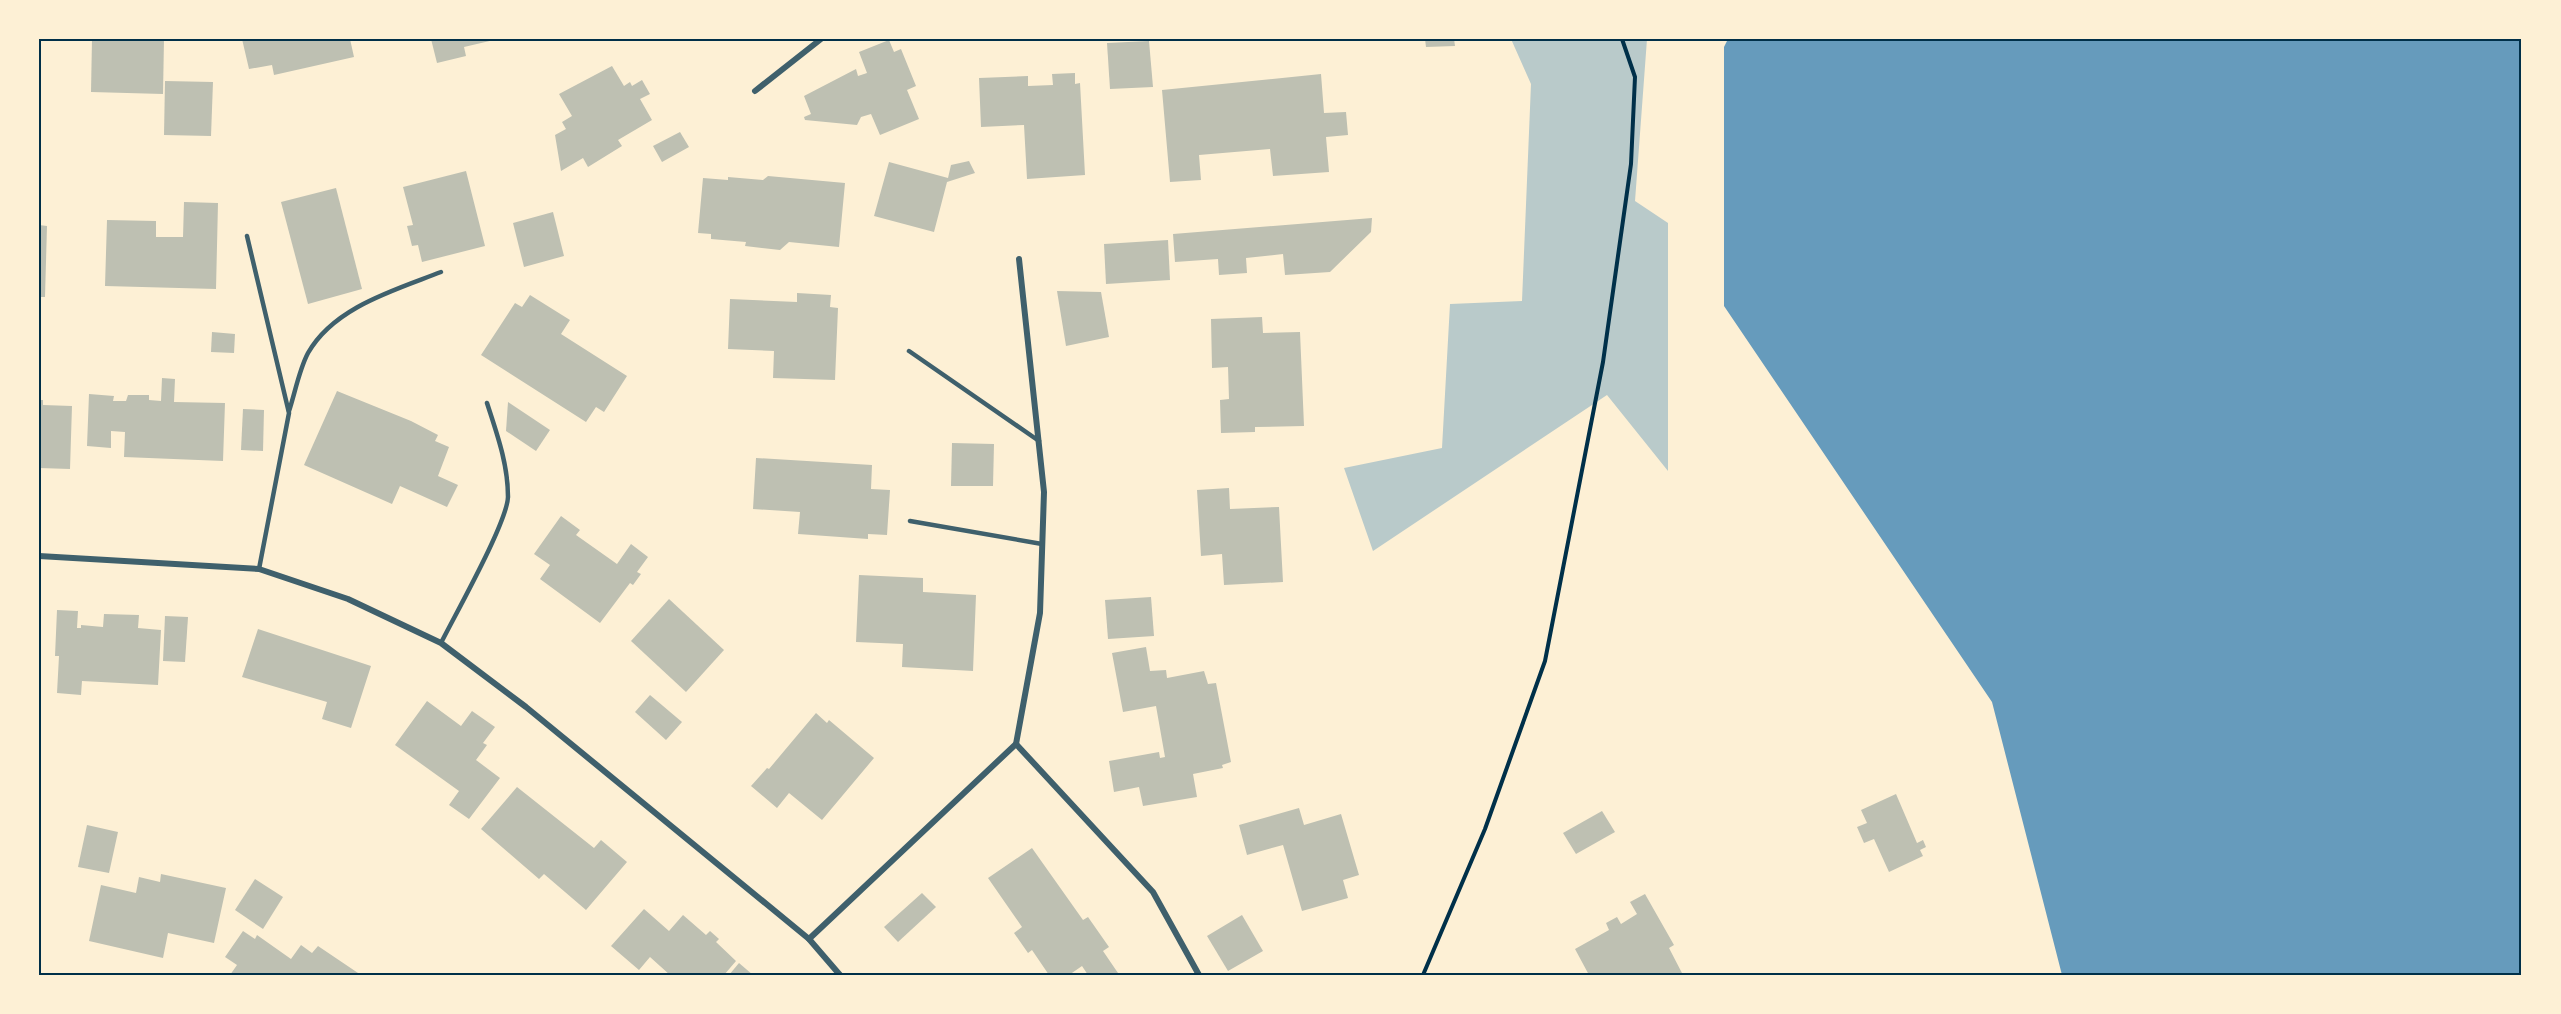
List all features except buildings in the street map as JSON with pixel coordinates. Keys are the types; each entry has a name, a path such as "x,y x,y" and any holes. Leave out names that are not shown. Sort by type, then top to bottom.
{"street":[{"path":"755,91 820,39"},
{"path":"809,939 1016,744 1040,613 1044,492 1019,259"},
{"path":"39,556 259,569 348,599 441,643 526,707 809,939 840,975"},
{"path":"1016,744 1154,892 1199,975"}],"lane":[{"path":"247,236 289,413"},
{"path":"259,569 289,413 308,354 326,329 367,302 441,272"},
{"path":"909,351 1039,441"},
{"path":"441,643 495,534 508,500 506,465 488,403"},
{"path":"910,521 1042,544"}],"path":[{"path":"1423,975 1485,829 1545,660 1603,362 1631,164 1635,76 1622,39"}],"shaded area":[{"path":"1511,39 1647,39 1635,201 1668,223 1668,471 1607,395 1373,551 1344,468 1442,448 1450,304 1522,301 1531,84"}],"water":[{"path":"1728,39 2522,39 2522,975 2062,975 1992,702 1724,306 1724,47"}]}
